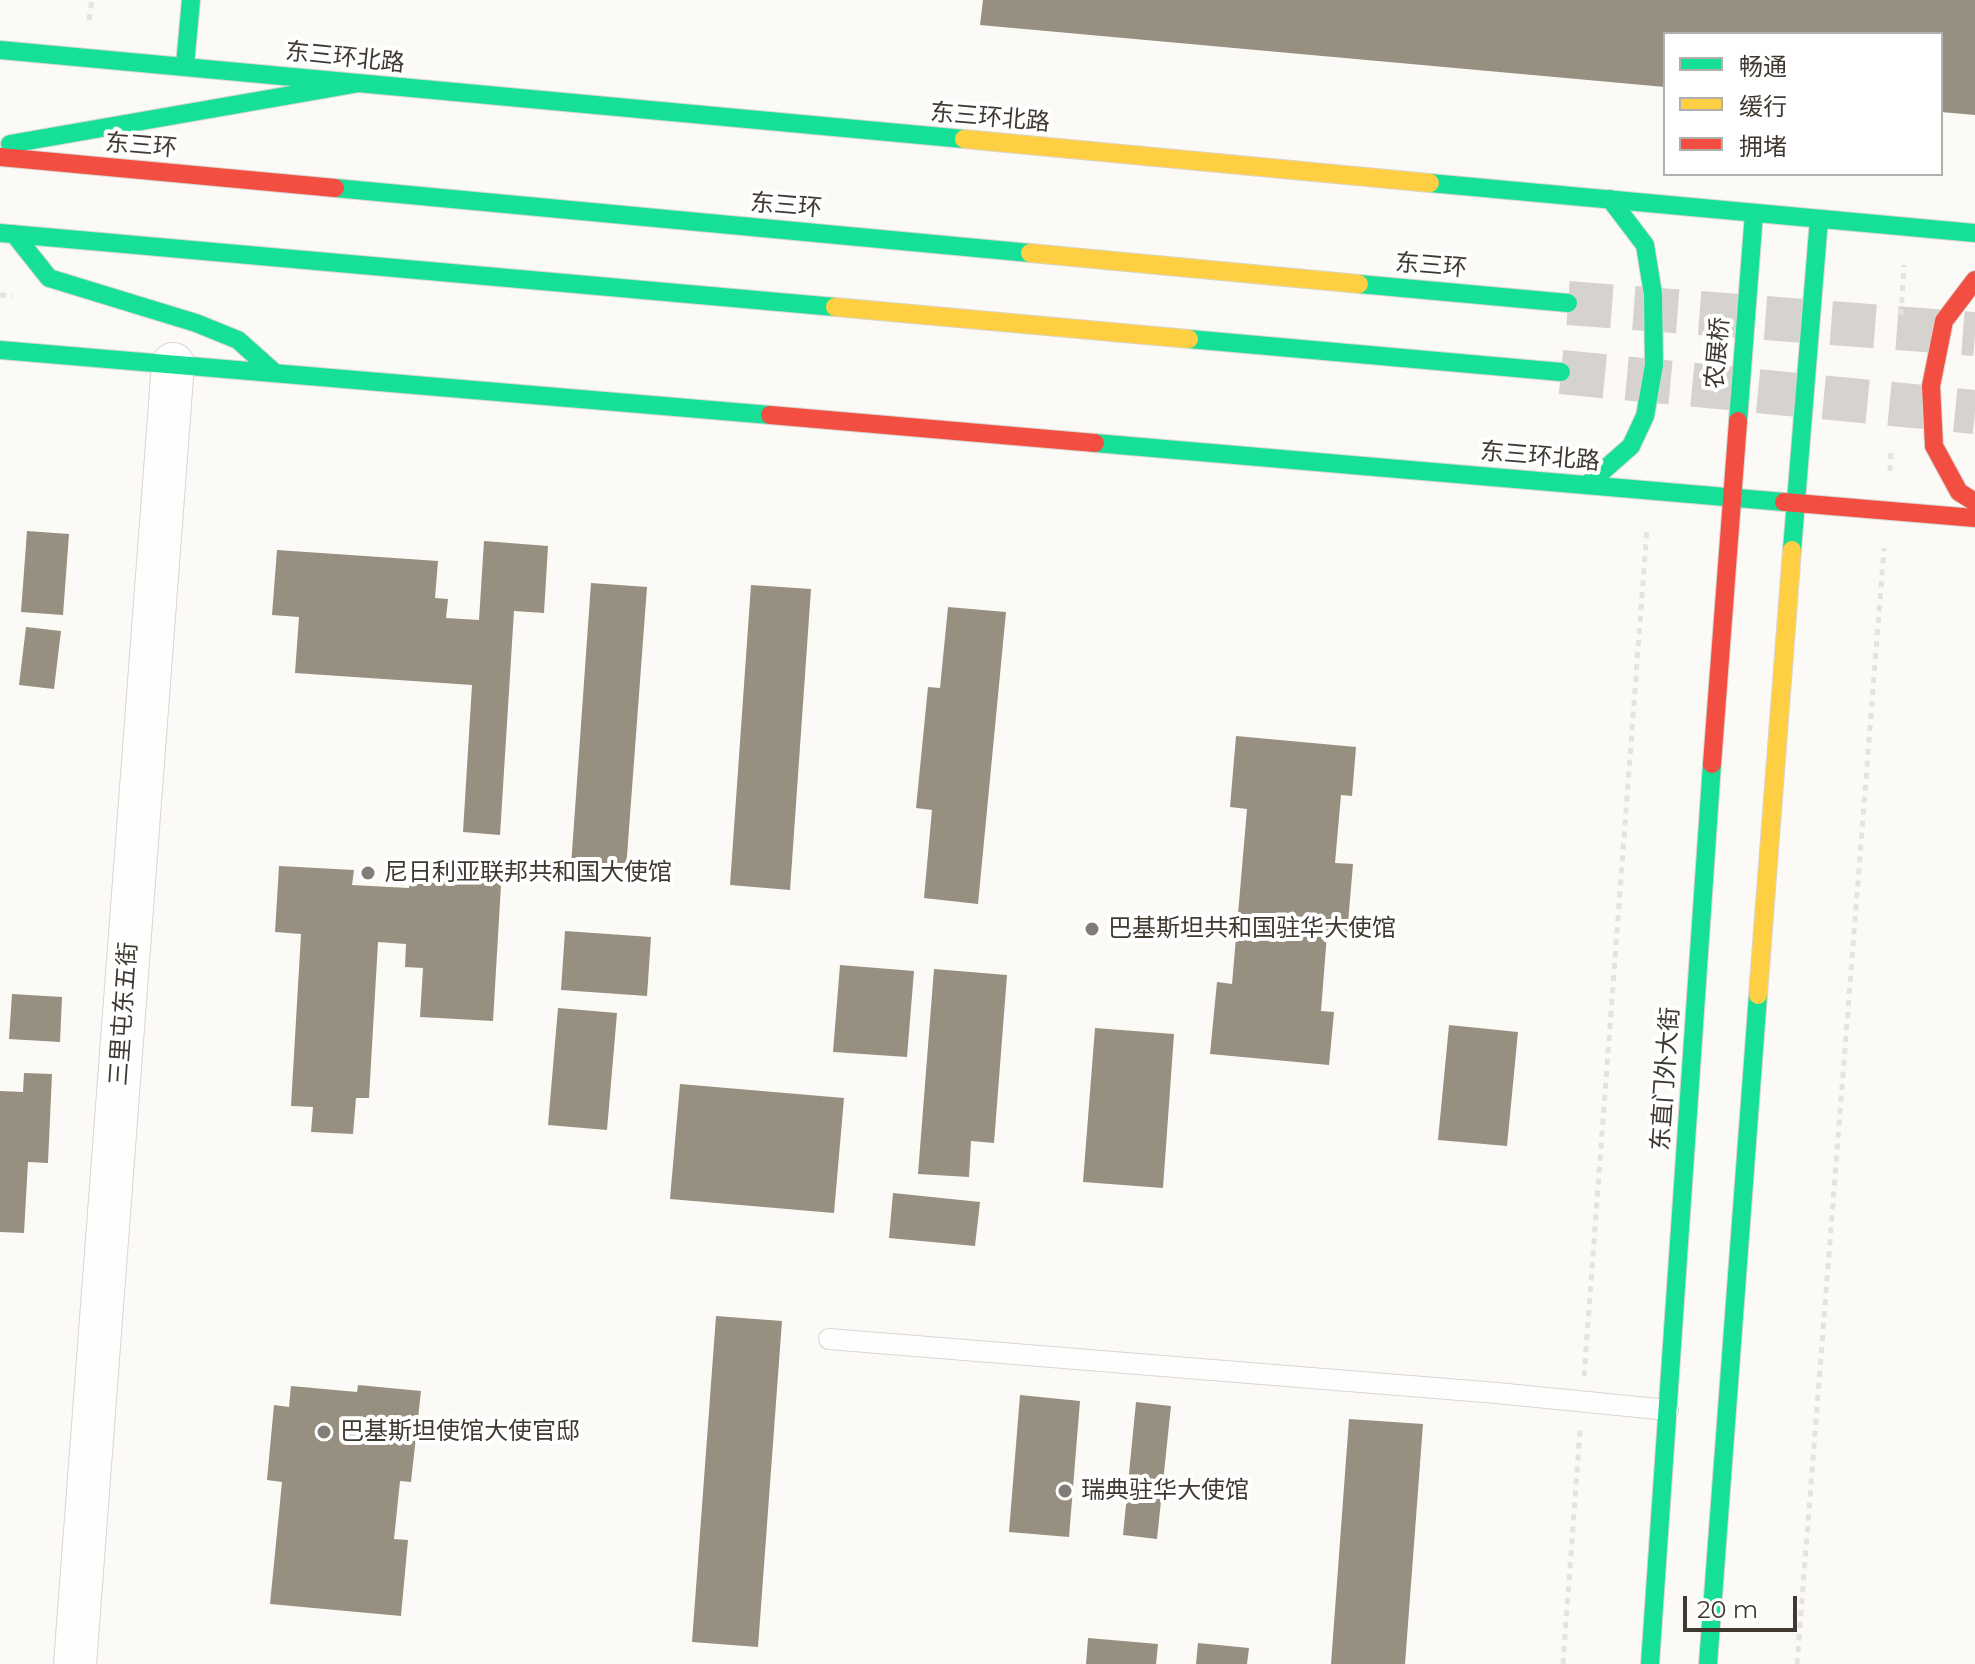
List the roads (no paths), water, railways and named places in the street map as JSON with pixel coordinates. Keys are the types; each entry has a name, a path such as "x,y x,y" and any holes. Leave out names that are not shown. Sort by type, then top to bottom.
{"main road":[{"path":"185,65 191,0"},
{"name":"东三环北路","path":"0,50 1975,233"},
{"path":"0,145 354,84"},
{"name":"东三环","path":"0,157 1568,303"},
{"path":"1587,485 1631,446 1645,416 1654,365 1653,294 1645,245 1610,199"},
{"name":"农展桥","path":"1731,497 1754,213"},
{"path":"1708,1664 1819,219"},
{"path":"7,234 1561,372"},
{"path":"7,234 49,278 196,323 238,340 275,373"},
{"path":"1975,280 1944,321 1931,386 1934,446 1959,492 1975,502"},
{"name":"东三环北路","path":"0,350 1975,518"},
{"name":"东直门外大街","path":"1650,1664 1731,497"}],"street":[{"name":"三里屯东五街","path":"75,1664 173,364"}],"lane":[{"path":"829,1339 1668,1410"}],"tunnel":[{"path":"1568,303 1975,334"},
{"path":"1561,372 1975,412"}],"place":[{"name":"尼日利亚联邦共和国大使馆","path":"368,873"},
{"name":"巴基斯坦共和国驻华大使馆","path":"1092,929"},
{"name":"巴基斯坦使馆大使官邸","path":"324,1432"},
{"name":"瑞典驻华大使馆","path":"1065,1491"}]}
